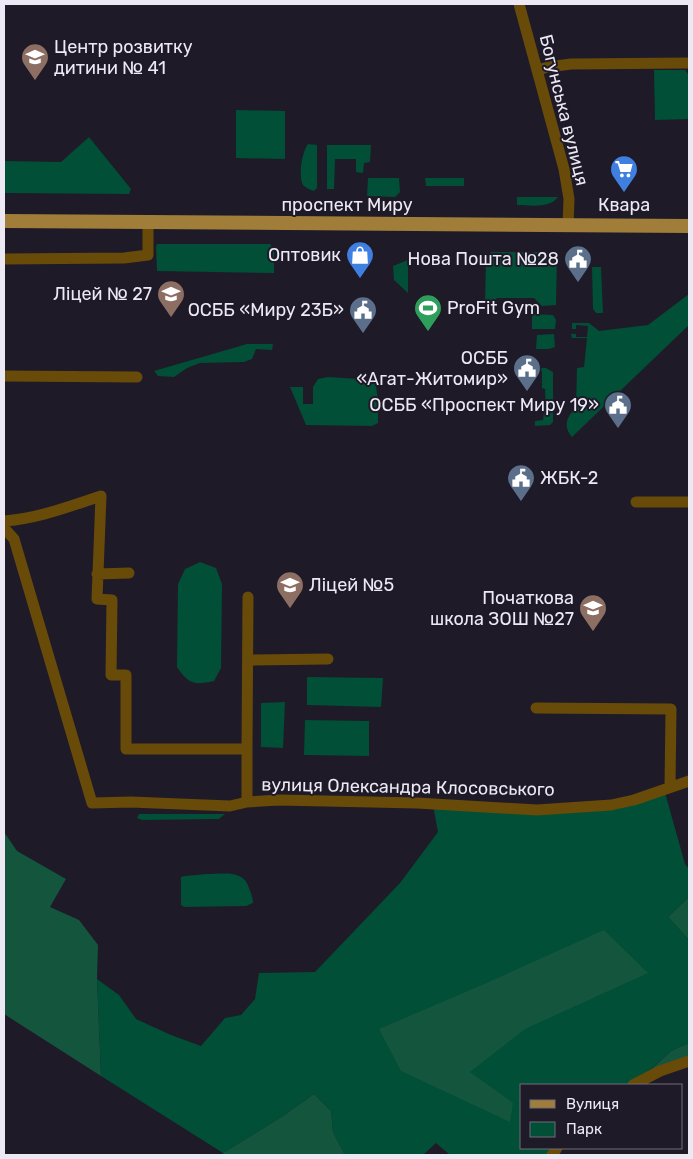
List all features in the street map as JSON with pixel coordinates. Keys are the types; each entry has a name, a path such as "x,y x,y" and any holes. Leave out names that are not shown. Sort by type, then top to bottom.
{"main road":[{"name":"проспект Миру","path":"4,220 689,226"}],"street":[{"name":"Богунська вулиця","path":"519,4 564,169 569,199 568,225"},
{"path":"538,70 571,64 689,63"},
{"path":"4,259 124,258 148,255 148,222"},
{"path":"4,376 137,377"},
{"path":"4,521 14,521 53,511 101,496 97,599 112,600 111,675 126,675 126,749 247,749"},
{"path":"636,502 689,502"},
{"name":"вулиця Олександра Клосовського","path":"4,528 14,539 92,803 131,802 230,806 247,802 279,800 417,803 536,810 611,805 634,800 689,781"},
{"path":"97,574 129,573"},
{"path":"247,802 248,597"},
{"path":"248,660 328,660"},
{"path":"536,708 670,709 670,787"},
{"path":"635,1084 660,1071 689,1061"}],"green space":[{"path":"654,70 685,70 689,75 689,119 655,120"},
{"path":"236,110 285,111 285,159 236,158"},
{"path":"89,137 131,189 129,194 4,193 4,161 61,162"},
{"path":"308,144 317,145 317,188 314,191 303,185 301,176 302,158"},
{"path":"327,145 371,145 370,162 364,163 363,173 356,172 356,159 335,159 334,189 327,189"},
{"path":"368,178 399,178 400,192 395,197 367,196"},
{"path":"425,178 464,178 464,186 426,186"},
{"path":"517,197 558,197 550,203 533,206 517,205"},
{"path":"157,244 270,244 274,250 274,273 157,271"},
{"path":"491,252 555,252 557,254 556,305 542,306 534,298 497,298 490,305 485,304 486,259"},
{"path":"408,260 408,293 394,280 393,266"},
{"path":"592,267 601,267 603,313 596,313 593,309"},
{"path":"689,294 689,325 572,437 567,430 567,422 576,408 577,368 584,367 587,338 572,338 571,334 576,334 576,337 587,337 588,326 576,325 576,329 572,329 572,323 589,323 599,331 648,325"},
{"path":"532,314 553,315 556,320 555,329 532,329"},
{"path":"554,334 555,347 536,349 537,335"},
{"path":"247,344 273,344 272,350 256,349 252,359 244,362 200,363 187,368 174,377 158,376 154,371"},
{"path":"518,367 546,368 553,372 553,422 550,425 535,426 535,421 543,420 544,412 546,411 545,389 542,388 542,371 518,371"},
{"path":"328,377 375,380 378,399 378,423 372,426 306,425 290,387 303,387 303,404 313,404 313,387 318,379"},
{"path":"200,562 216,568 222,584 221,668 214,681 197,683 185,677 177,667 178,584 185,569"},
{"path":"307,677 383,678 381,707 307,705"},
{"path":"285,702 283,748 261,747 261,703"},
{"path":"305,720 369,721 369,756 304,755"},
{"path":"664,789 685,864 689,869 689,897 668,917 689,940 689,1043 671,1051 634,1084 520,1084 520,1149 556,1149 552,1155 450,1155 436,1143 423,1155 345,1155 333,1132 331,1111 314,1094 283,1116 223,1153 101,1076 97,979 119,995 136,1019 201,1046 225,1018 241,1015 255,999 259,973 315,972 400,883 438,832 433,805 611,805"},
{"path":"139,814 225,814 219,819 142,820 137,818"},
{"path":"4,832 17,851 66,879 50,907 79,920 98,945 97,979 101,1076 4,1014"},
{"path":"226,873 242,878 249,888 253,903 246,906 184,907 181,905 181,877"},
{"path":"689,897 689,940 668,917"},
{"path":"604,930 648,973 525,1029 470,1072 513,1103 510,1122 401,1071 379,1029"},
{"path":"689,1043 689,1061 635,1084 671,1051"},
{"path":"314,1094 331,1111 333,1132 345,1155 224,1155 223,1153 283,1116"}],"place":[{"name":"Центр розвитку дитини № 41","path":"35,81"},
{"name":"Квара","path":"624,193"},
{"name":"Оптовик","path":"360,279"},
{"name":"Нова Пошта №28","path":"578,283"},
{"name":"Ліцей № 27","path":"171,318"},
{"name":"ProFit Gym","path":"428,332"},
{"name":"ОСББ «Миру 23Б»","path":"363,334"},
{"name":"ОСББ «Агат-Житомир»","path":"527,392"},
{"name":"ОСББ «Проспект Миру 19»","path":"618,429"},
{"name":"ЖБК-2","path":"521,502"},
{"name":"Ліцей №5","path":"290,609"},
{"name":"Початкова школа ЗОШ №27","path":"593,632"}]}
